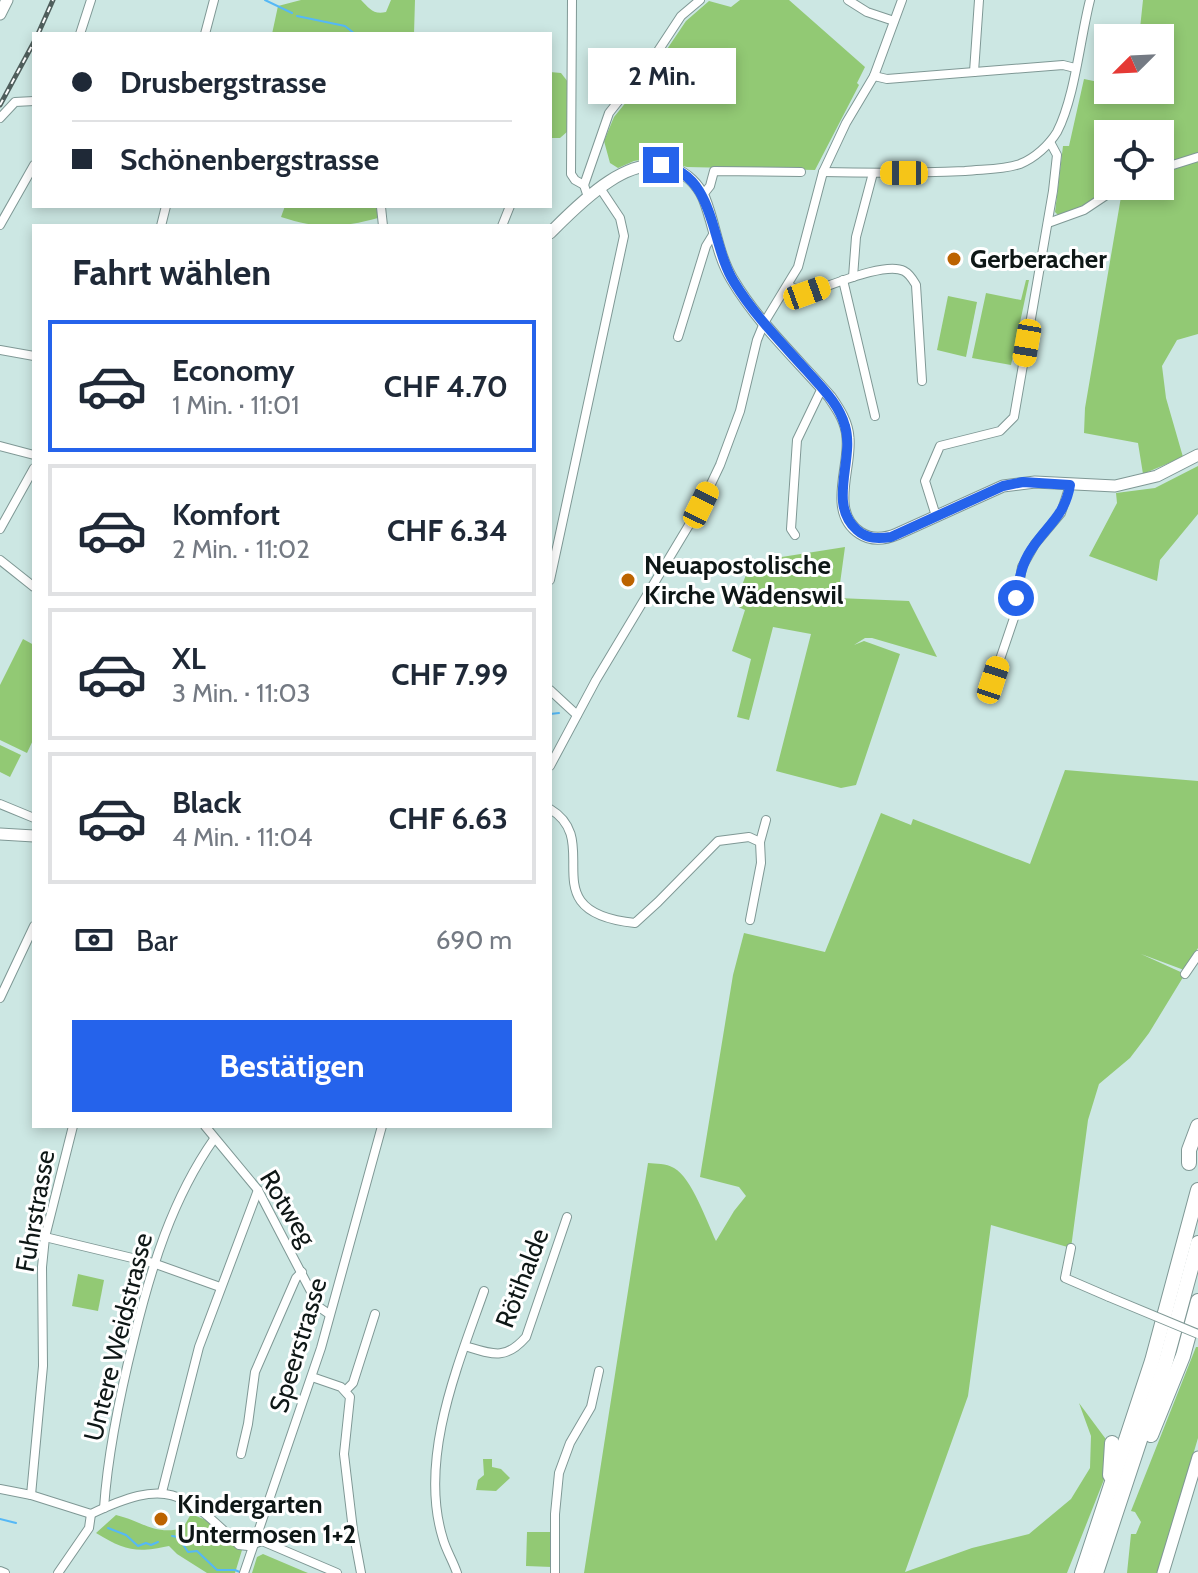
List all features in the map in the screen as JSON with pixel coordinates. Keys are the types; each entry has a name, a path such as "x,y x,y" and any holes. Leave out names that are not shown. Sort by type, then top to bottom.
{"highway":[{"path":"1189,1163 1189,1150 1198,1126"},
{"path":"1082,1573 1152,1361 1198,1190"},
{"path":"1114,1524 1166,1361 1198,1243"},
{"path":"1096,1573 1183,1356 1198,1301"},
{"path":"1106,1504 1112,1443"}],"street":[{"path":"0,14 7,0"},
{"path":"81,32 91,0"},
{"path":"206,32 214,0"},
{"path":"572,0 571,174 584,185"},
{"path":"588,197 584,185 614,104 653,57 681,16 700,0"},
{"path":"848,0 867,12 894,21"},
{"path":"552,762 638,608 701,505 720,465 740,413 754,349 764,323 802,256 823,172 839,136 874,76 902,0"},
{"path":"974,72 979,0"},
{"path":"823,172 936,173 1006,168 1022,163 1050,142 1059,127 1090,0"},
{"path":"874,76 887,79 1063,65 1075,68"},
{"path":"0,118 15,102 32,101"},
{"path":"936,516 925,481 940,446 1000,431 1014,417 1057,155 1050,142"},
{"path":"1174,165 1198,157"},
{"path":"552,231 588,197 635,168 661,165 685,175 702,196 733,281 764,323 838,408 847,429 843,505 847,520 868,537 886,538 1003,486 1023,482 1101,486 1130,483 1170,471 1198,455"},
{"path":"0,225 32,169"},
{"path":"702,196 710,186 714,171 801,172"},
{"path":"873,173 848,278 875,416"},
{"path":"552,571 624,236 620,218 600,188"},
{"path":"1048,223 1084,210 1099,200"},
{"path":"678,337 706,246 714,233"},
{"path":"788,285 804,294 848,278 903,270 912,278 917,296 922,381"},
{"path":"0,350 32,356"},
{"path":"795,535 791,529 797,440 822,388"},
{"path":"0,446 32,454"},
{"path":"0,529 32,472"},
{"path":"993,680 1014,618 1022,567 1035,544 1061,513 1070,485"},
{"path":"0,560 32,585"},
{"path":"552,692 577,715"},
{"path":"0,804 32,817"},
{"path":"552,810 563,816 569,828 573,843 572,883 580,904 608,920 635,923 718,841 749,837 760,842"},
{"path":"750,920 761,863 760,842 766,820"},
{"path":"0,834 32,836"},
{"path":"0,998 32,930"},
{"path":"1185,974 1198,955"},
{"name":"Fuhrstrasse","path":"31,1495 43,1366 42,1267 45,1237 72,1128"},
{"name":"Rotweg","path":"206,1128 258,1190 321,1310 329,1314"},
{"name":"Speerstrasse","path":"244,1573 312,1377 381,1128"},
{"name":"Untere Weidstrasse","path":"104,1508 107,1464 124,1377 153,1263 193,1173 214,1139"},
{"path":"162,1492 199,1347 258,1190"},
{"name":"Rötihalde","path":"465,1346 491,1354 505,1354 526,1337 567,1217"},
{"path":"45,1237 153,1263 220,1287"},
{"path":"1071,1248 1065,1278 1198,1334"},
{"path":"241,1454 255,1372 296,1278 302,1272"},
{"path":"457,1573 443,1539 437,1509 439,1439 445,1410 484,1291"},
{"path":"346,1390 353,1383 375,1314"},
{"path":"555,1573 559,1473 570,1443 591,1407 599,1371"},
{"path":"312,1377 346,1390 350,1397 344,1454 361,1573"},
{"path":"1163,1573 1198,1457"},
{"path":"0,1489 31,1495 91,1514 122,1500 162,1492 195,1505 239,1545 248,1546 262,1541 337,1573"},
{"path":"58,1573 89,1528 91,1514"}],"green space":[{"path":"301,0 361,0 372,10 382,13 386,12 391,0 415,0 414,32 272,32 278,6"},
{"path":"740,0 789,0 865,67 857,83 859,85 815,170 687,167 652,158 618,168 610,163 604,141 614,117 657,64 686,21 709,1 731,7"},
{"path":"1143,0 1198,0 1198,334 1177,340 1162,366 1166,398 1183,457 1143,474 1138,443 1084,433 1085,408 1120,200 1174,200 1174,120 1094,120 1094,200 1059,216 1055,212 1063,146 1069,146 1084,79 1094,81 1094,104 1174,104 1174,24 1140,24"},
{"path":"552,72 561,73 568,82 568,131 560,138 552,138"},
{"path":"284,208 376,208 378,218 352,224 307,224 281,217"},
{"path":"1026,280 1029,280 1011,365 972,358 986,293 1021,300"},
{"path":"948,296 977,302 966,357 937,350"},
{"path":"1198,466 1198,514 1160,560 1157,581 1089,556 1117,503 1116,493 1155,488"},
{"path":"845,547 838,598 909,601 937,657 872,638 865,638 854,645 864,641 900,654 856,785 841,788 776,771 811,634 773,627 749,720 737,717 751,659 732,651 745,610 734,605 748,570 769,559"},
{"path":"23,639 32,644 32,742 27,753 0,740 0,685"},
{"path":"0,745 21,755 10,777 0,772"},
{"path":"1065,770 1198,781 1198,948 1184,970 1141,954 1185,974 1130,1058 1099,1084 1088,1120 1071,1248 991,1225 968,1396 905,1572 972,1548 1029,1534 1071,1499 1090,1468 1091,1436 1079,1403 1108,1442 1105,1477 1067,1573 584,1573 648,1163 668,1165 681,1173 693,1190 716,1241 746,1196 739,1187 700,1177 733,975 744,933 825,952 881,813 911,825 913,819 1030,864"},
{"path":"78,1274 104,1280 98,1311 72,1306"},
{"path":"1196,1347 1198,1438 1158,1573 1127,1573 1131,1534 1136,1534 1141,1522 1131,1511"},
{"path":"483,1459 492,1459 492,1467 501,1469 510,1478 496,1491 476,1490 478,1480 484,1475"},
{"path":"191,1514 206,1520 242,1550 235,1573 207,1573 169,1546 131,1549 96,1533 116,1515 149,1527 173,1530 183,1528"},
{"path":"527,1532 552,1532 552,1567 526,1566"},
{"path":"263,1554 308,1573 252,1573 257,1557"}],"waterway":[{"path":"265,0 292,13"},
{"path":"297,16 345,26 352,32"},
{"path":"552,714 559,713"},
{"path":"0,1519 16,1523"},
{"path":"108,1528 126,1535 138,1546 158,1542"},
{"path":"172,1536 178,1537 188,1552 197,1551 217,1570 242,1573"}],"railway":[{"path":"39,32 53,0"},
{"path":"0,105 32,46"}],"place":[{"name":"Gerberacher","path":"954,259"},
{"name":"Neuapostolische Kirche Wädenswil","path":"628,580"},
{"name":"Kindergarten Untermosen 1+2","path":"161,1519"}],"route":[{"path":"661,165 680,171 699,189 733,281 764,323 838,408 848,437 843,505 847,520 853,527 868,537 891,537 1003,486 1023,482 1070,485 1061,513 1035,544 1022,567 1016,598"}]}
